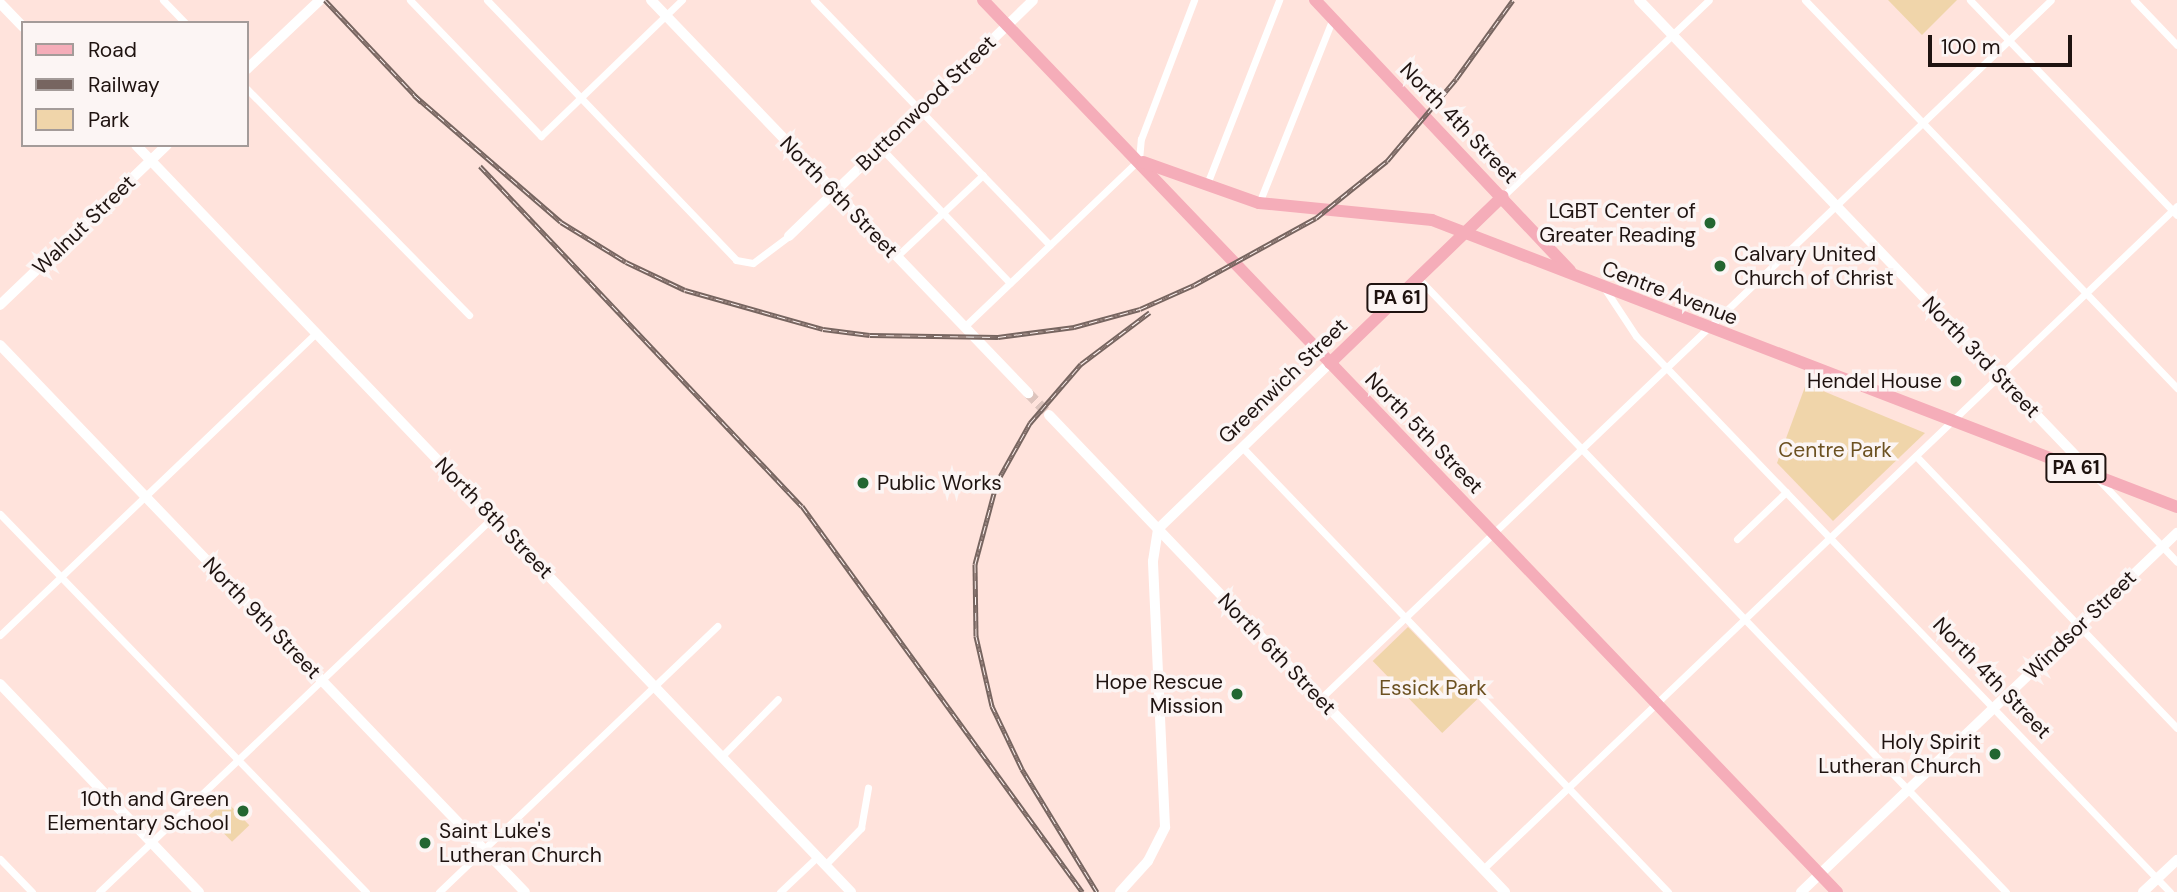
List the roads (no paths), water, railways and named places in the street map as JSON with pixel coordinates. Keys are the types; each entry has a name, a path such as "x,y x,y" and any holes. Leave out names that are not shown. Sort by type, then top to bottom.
{"main road":[{"name":"North 5th Street","path":"984,0 1226,250 1330,363 1837,892"},
{"name":"North 4th Street","path":"1315,0 1503,196 1572,274"},
{"name":"Centre Avenue","path":"1139,160 1259,203 1432,220 2177,508"},
{"name":"Greenwich Street","path":"1330,363 1503,196"}],"street":[{"path":"163,0 183,21"},
{"path":"410,0 541,136 682,0"},
{"path":"487,0 736,260 753,263 789,236"},
{"name":"North 6th Street","path":"651,0 1028,393"},
{"path":"814,0 1050,245"},
{"name":"Buttonwood Street","path":"789,236 1033,0"},
{"path":"964,327 1139,160 1141,139 1194,0"},
{"path":"1207,184 1279,0"},
{"name":"North 3rd Street","path":"1639,0 2177,562"},
{"name":"Greenwich Street","path":"1503,196 1709,0"},
{"path":"1805,0 2177,388"},
{"path":"1483,869 2175,211 1970,0"},
{"path":"1320,699 2051,0"},
{"path":"2134,0 2177,45"},
{"path":"248,68 318,2"},
{"path":"0,3 21,25"},
{"path":"1259,203 1333,18"},
{"path":"248,90 469,315"},
{"name":"North 8th Street","path":"138,147 851,892"},
{"name":"Walnut Street","path":"0,305 165,147"},
{"path":"880,147 1010,283"},
{"path":"897,257 982,175"},
{"path":"1418,278 2006,892"},
{"name":"North 4th Street","path":"1605,289 1622,317 1667,367 2170,892"},
{"path":"0,635 316,333"},
{"name":"North 9th Street","path":"0,345 525,892"},
{"name":"Greenwich Street","path":"1158,529 1330,363"},
{"name":"North 6th Street","path":"1049,415 1505,892"},
{"path":"1242,447 1668,892"},
{"path":"1916,456 2177,728"},
{"path":"1737,538 1786,492"},
{"path":"0,514 366,892"},
{"path":"99,892 493,517"},
{"path":"1119,892 1148,861 1165,827 1153,561 1158,529"},
{"name":"Windsor Street","path":"1801,892 2177,533"},
{"path":"439,892 717,626"},
{"path":"0,684 198,892"},
{"path":"721,757 778,699"},
{"path":"780,892 862,828 868,788"},
{"path":"0,859 32,892"},
{"path":"2143,892 2177,860"}],"tunnel":[{"path":"1028,393 1049,415"}],"railway":[{"path":"325,0 421,102"},
{"path":"414,95 561,222 626,262 685,290 823,329 870,335 998,337 1074,327 1140,309 1194,285 1316,218 1387,161 1456,79 1513,0"},
{"path":"480,166 802,506 1082,892"},
{"path":"1097,892 1022,769 992,706 976,636 975,564 997,482 1030,423 1081,364 1150,312"}],"place":[{"name":"LGBT Center of Greater Reading","path":"1710,223"},
{"name":"Calvary United Church of Christ","path":"1720,266"},
{"name":"Hendel House","path":"1956,381"},
{"name":"Public Works","path":"863,483"},
{"name":"Hope Rescue Mission","path":"1237,694"},
{"name":"Holy Spirit Lutheran Church","path":"1995,754"},
{"name":"10th and Green Elementary School","path":"243,811"},
{"name":"Saint Luke's Lutheran Church","path":"425,843"}],"park label":[{"name":"Centre Park","path":"1835,450"},
{"name":"Essick Park","path":"1433,688"}]}
